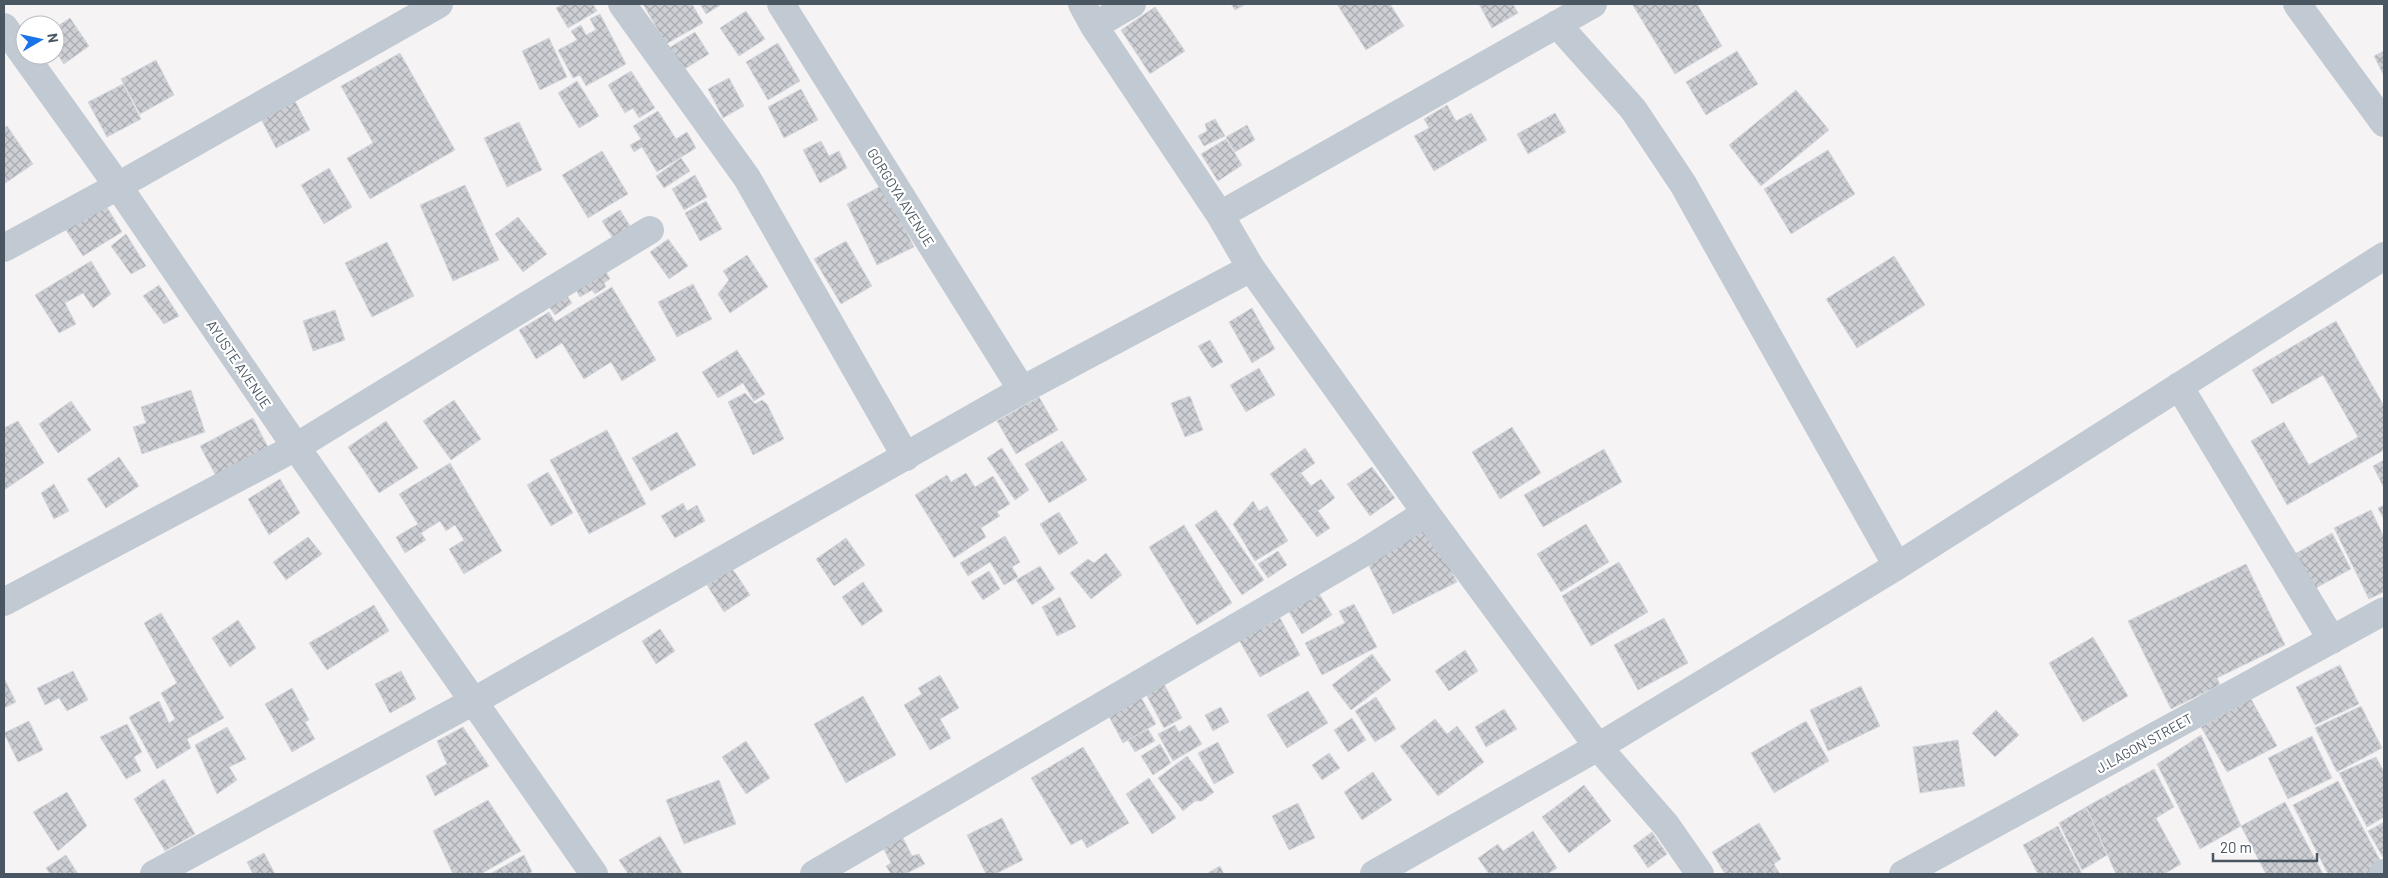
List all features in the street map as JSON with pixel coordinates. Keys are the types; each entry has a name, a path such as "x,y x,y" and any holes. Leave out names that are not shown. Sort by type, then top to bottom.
{"street":[{"path":"4,248 118,186 439,4"},
{"path":"622,4 747,178 906,457"},
{"name":"GORGOYA AVENUE","path":"781,4 1022,390"},
{"path":"1132,4 1088,15 1220,215 1251,268 1426,513 1598,747 1666,825 1700,874"},
{"path":"1220,215 1593,4"},
{"path":"2297,4 2384,123"},
{"path":"1557,24 1633,109 1683,184 1897,566"},
{"name":"AYUSTE AVENUE","path":"4,27 118,186 296,447 594,874"},
{"path":"4,602 296,447 650,230"},
{"path":"1374,874 1598,747 1897,566 2384,256"},
{"path":"154,874 474,701 1022,390 1251,268"},
{"path":"2179,386 2332,640"},
{"path":"814,874 1363,554 1426,513"},
{"name":"J.LAGON STREET","path":"1903,874 2384,611"}],"building":[{"path":"563,4 593,4 597,11 568,28 556,8"},
{"path":"643,4 692,4 703,23 666,44"},
{"path":"700,4 722,4 706,14"},
{"path":"1231,4 1246,4 1235,10"},
{"path":"1337,4 1390,4 1404,26 1366,50"},
{"path":"1479,4 1513,4 1518,13 1492,28"},
{"path":"1632,4 1697,4 1722,46 1675,74"},
{"path":"1155,7 1185,51 1150,74 1121,30"},
{"path":"746,11 765,39 739,56 720,28"},
{"path":"600,14 626,64 586,86 580,75 573,78 558,50 577,40 571,31 581,25 586,35 596,30 590,19"},
{"path":"70,18 89,46 65,63 65,21"},
{"path":"695,32 709,54 683,70 669,48"},
{"path":"549,38 567,77 540,90 522,51"},
{"path":"778,43 800,81 768,100 746,62"},
{"path":"1737,51 1758,84 1706,115 1686,82"},
{"path":"2384,51 2384,76 2374,56"},
{"path":"400,53 455,150 370,199 347,158 373,143 341,86"},
{"path":"156,60 174,95 140,114 121,79"},
{"path":"631,71 655,108 639,118 633,108 625,113 608,85"},
{"path":"729,78 744,106 723,118 708,89"},
{"path":"577,81 599,116 579,128 558,93"},
{"path":"123,84 141,119 107,137 88,102"},
{"path":"801,89 818,120 784,138 768,107"},
{"path":"1796,90 1829,130 1761,186 1729,145"},
{"path":"292,95 310,130 276,148 258,113"},
{"path":"1447,105 1456,121 1471,113 1487,140 1434,171 1414,136 1429,128 1424,119"},
{"path":"658,111 676,139 687,132 696,148 657,172 642,147 634,152 630,145 641,139 633,126"},
{"path":"1555,113 1566,132 1528,154 1517,134"},
{"path":"1215,119 1225,136 1204,146 1198,136 1207,131 1205,124"},
{"path":"519,122 542,170 507,187 484,138"},
{"path":"1247,125 1255,140 1235,152 1226,137"},
{"path":"7,126 33,164 4,184 4,128"},
{"path":"1226,139 1242,165 1218,181 1201,154"},
{"path":"821,141 829,156 839,151 847,168 820,183 803,150"},
{"path":"1828,150 1855,194 1791,234 1764,189"},
{"path":"602,151 628,194 588,218 562,175"},
{"path":"681,158 690,171 664,188 656,176"},
{"path":"329,168 352,207 324,224 301,185"},
{"path":"695,175 707,197 684,210 672,189"},
{"path":"465,185 499,260 453,281 420,205"},
{"path":"883,185 914,247 877,265 847,204"},
{"path":"102,199 122,232 83,256 62,224"},
{"path":"706,201 722,229 700,241 685,213"},
{"path":"620,210 632,229 614,240 602,221"},
{"path":"518,217 547,254 523,272 495,234"},
{"path":"126,234 146,266 131,274 111,246"},
{"path":"668,239 688,266 669,279 650,252"},
{"path":"846,241 872,286 841,304 814,259"},
{"path":"387,242 414,296 372,317 345,263"},
{"path":"747,255 768,287 730,313 718,294 729,280 723,271"},
{"path":"1894,256 1925,305 1857,348 1826,299"},
{"path":"91,261 111,294 93,308 83,293 65,303 76,324 59,333 35,295"},
{"path":"601,263 610,279 604,283 606,287 595,294 592,290 580,297 574,286"},
{"path":"693,284 712,319 677,337 658,302"},
{"path":"159,285 179,316 164,324 143,296"},
{"path":"612,287 656,360 622,381 611,362 584,379 562,343 536,359 519,330 549,312 555,322"},
{"path":"563,290 572,303 555,315 546,302"},
{"path":"1252,308 1275,349 1252,363 1229,322"},
{"path":"335,310 345,340 313,351 303,321"},
{"path":"2336,321 2384,406 2384,450 2287,505 2251,441 2284,422 2309,465 2358,437 2323,375 2272,404 2252,370"},
{"path":"1210,340 1223,362 1212,368 1198,346"},
{"path":"737,350 765,394 754,401 743,383 718,398 702,372"},
{"path":"1259,368 1275,395 1246,412 1230,385"},
{"path":"191,390 205,432 142,454 133,427 146,423 141,407"},
{"path":"745,393 755,404 762,400 767,404 784,439 753,455 728,402"},
{"path":"1190,396 1203,430 1185,437 1171,403"},
{"path":"1039,397 1058,430 1016,454 997,421"},
{"path":"454,400 481,439 451,460 423,421"},
{"path":"71,401 91,430 58,453 39,424"},
{"path":"253,418 270,451 217,478 200,446"},
{"path":"18,421 44,463 4,490 4,428"},
{"path":"386,421 418,468 379,493 348,447"},
{"path":"1512,427 1541,473 1500,499 1472,452"},
{"path":"607,430 646,504 589,534 550,460"},
{"path":"677,432 696,465 651,491 632,458"},
{"path":"1062,441 1087,480 1049,503 1025,464"},
{"path":"1002,448 1029,490 1015,500 987,458"},
{"path":"1305,448 1315,463 1301,473 1311,486 1321,479 1335,498 1318,511 1330,528 1317,537 1270,474"},
{"path":"1604,449 1622,482 1543,527 1524,495"},
{"path":"119,457 139,486 106,508 87,479"},
{"path":"2384,460 2384,488 2373,466"},
{"path":"450,463 502,551 464,574 449,549 464,540 455,525 446,531 440,521 421,533 426,540 405,553 396,537 418,524 399,494"},
{"path":"1372,467 1395,498 1370,516 1347,484"},
{"path":"548,472 573,513 551,526 527,485"},
{"path":"966,473 975,487 993,476 1010,504 997,512 1000,516 981,528 986,537 954,558 915,495 947,475 951,482"},
{"path":"280,479 300,513 269,535 248,499"},
{"path":"54,484 69,511 54,519 41,493"},
{"path":"1253,501 1259,511 1267,506 1288,541 1255,561 1233,524"},
{"path":"683,503 687,511 697,505 705,521 675,538 661,516"},
{"path":"2384,505 2384,520 2378,508"},
{"path":"1216,510 1264,580 1242,595 1195,525"},
{"path":"2371,510 2384,537 2384,592 2369,599 2334,528"},
{"path":"1059,512 1078,543 1059,555 1040,524"},
{"path":"1586,524 1609,562 1561,592 1537,554"},
{"path":"1184,525 1232,603 1197,625 1149,547"},
{"path":"1429,526 1457,582 1393,614 1365,558"},
{"path":"2332,533 2351,569 2312,590 2293,555"},
{"path":"1005,536 1020,562 1012,567 1018,577 1004,585 990,562 968,576 960,563"},
{"path":"308,537 322,554 286,580 273,562"},
{"path":"846,538 865,565 834,586 816,559"},
{"path":"1278,551 1287,565 1268,578 1258,564"},
{"path":"1106,553 1122,575 1091,599 1070,573 1088,559 1094,563"},
{"path":"1619,562 1648,612 1591,646 1562,596"},
{"path":"2246,564 2285,645 2217,678 2220,685 2171,709 2128,621"},
{"path":"1040,566 1055,589 1032,605 1016,580"},
{"path":"732,568 750,595 724,612 707,585"},
{"path":"989,571 1000,589 983,600 971,582"},
{"path":"863,582 883,611 862,626 842,597"},
{"path":"1318,592 1332,615 1302,634 1288,610"},
{"path":"1060,597 1076,627 1057,636 1042,607"},
{"path":"1354,604 1377,647 1322,675 1305,643 1345,623 1339,611"},
{"path":"374,605 389,631 327,670 309,643"},
{"path":"161,613 224,718 187,739 191,748 157,769 129,717 159,701 169,723 175,719 161,693 177,683 144,623"},
{"path":"1280,618 1300,655 1260,677 1239,640"},
{"path":"1664,618 1688,663 1638,690 1614,645"},
{"path":"238,620 256,648 230,667 212,638"},
{"path":"660,629 675,651 656,664 642,641"},
{"path":"2093,637 2128,696 2083,722 2049,663"},
{"path":"1465,650 1478,671 1449,691 1435,671"},
{"path":"1372,654 1391,680 1351,710 1332,685"},
{"path":"2340,665 2359,704 2315,725 2296,687"},
{"path":"73,671 88,700 67,711 59,698 45,705 37,688"},
{"path":"401,671 416,699 390,713 375,684"},
{"path":"940,675 959,708 940,719 951,738 930,750 904,705 922,694 918,688"},
{"path":"4,678 16,702 4,708"},
{"path":"1164,684 1182,718 1164,728 1146,694"},
{"path":"1861,686 1880,726 1828,751 1810,710"},
{"path":"292,688 309,720 305,722 315,739 292,752 265,704"},
{"path":"1308,691 1328,723 1287,748 1267,715"},
{"path":"1138,692 1156,724 1123,743 1105,709"},
{"path":"863,696 896,755 846,783 814,724"},
{"path":"1376,697 1396,729 1375,742 1355,711"},
{"path":"2251,699 2277,746 2227,772 2201,727"},
{"path":"2361,706 2382,748 2337,772 2315,728"},
{"path":"1221,707 1229,722 1213,731 1205,715"},
{"path":"1504,709 1517,729 1486,747 1475,727"},
{"path":"1996,710 2019,735 1995,757 1972,733"},
{"path":"1352,718 1366,740 1348,752 1334,730"},
{"path":"1435,719 1447,734 1457,726 1484,762 1438,796 1400,746"},
{"path":"29,721 43,750 18,762 4,733"},
{"path":"1806,721 1829,761 1774,793 1751,753"},
{"path":"127,724 142,752 134,757 141,771 126,779 100,737"},
{"path":"1175,725 1179,732 1190,725 1202,744 1173,761 1158,734"},
{"path":"227,727 246,759 229,767 237,780 217,794 195,745"},
{"path":"463,727 489,766 435,796 426,776 447,764 437,741"},
{"path":"1148,729 1155,741 1135,752 1128,740"},
{"path":"2201,735 2241,826 2200,849 2157,764"},
{"path":"2312,736 2332,778 2288,799 2268,758"},
{"path":"1958,740 1965,786 1920,793 1913,747"},
{"path":"746,741 770,778 746,794 722,757"},
{"path":"1218,742 1234,773 1214,784 1198,753"},
{"path":"1160,744 1171,763 1153,775 1141,756"},
{"path":"1083,747 1129,823 1087,848 1082,839 1071,845 1031,778"},
{"path":"1329,753 1340,768 1322,780 1312,765"},
{"path":"1187,756 1214,792 1202,801 1195,801 1183,811 1158,778"},
{"path":"2376,757 2384,772 2384,817 2367,827 2339,773"},
{"path":"2154,769 2174,807 2156,818 2181,864 2164,874 2116,874 2086,807"},
{"path":"1373,772 1392,800 1362,820 1344,792"},
{"path":"1149,778 1176,818 1152,834 1126,794"},
{"path":"164,779 195,834 165,851 134,799"},
{"path":"719,780 736,824 684,844 666,800"},
{"path":"2338,781 2383,866 2367,874 2328,874 2293,805"},
{"path":"1584,785 1611,821 1569,853 1542,817"},
{"path":"67,792 87,826 58,851 33,812"},
{"path":"488,800 521,851 481,874 453,874 433,831"},
{"path":"2285,802 2323,874 2266,874 2241,826"},
{"path":"1298,803 1315,838 1289,850 1272,816"},
{"path":"2086,807 2107,855 2082,870 2059,823"},
{"path":"1002,818 1023,860 995,874 986,874 967,835"},
{"path":"2384,822 2384,859 2368,831"},
{"path":"1759,823 1781,859 1774,864 1780,874 1725,874 1712,852"},
{"path":"2058,826 2082,874 2038,874 2023,845"},
{"path":"1533,831 1557,868 1547,874 1489,874 1478,858 1498,844 1503,851"},
{"path":"1652,832 1667,854 1648,868 1633,846"},
{"path":"660,836 683,874 628,874 619,860"},
{"path":"902,836 912,856 919,854 925,864 905,874 891,874 886,866 891,863 882,846"},
{"path":"264,853 275,874 253,874 247,862"},
{"path":"66,855 78,874 50,874 46,868"},
{"path":"524,855 532,872 529,874 490,874"},
{"path":"1220,866 1224,874 1206,874"}]}
